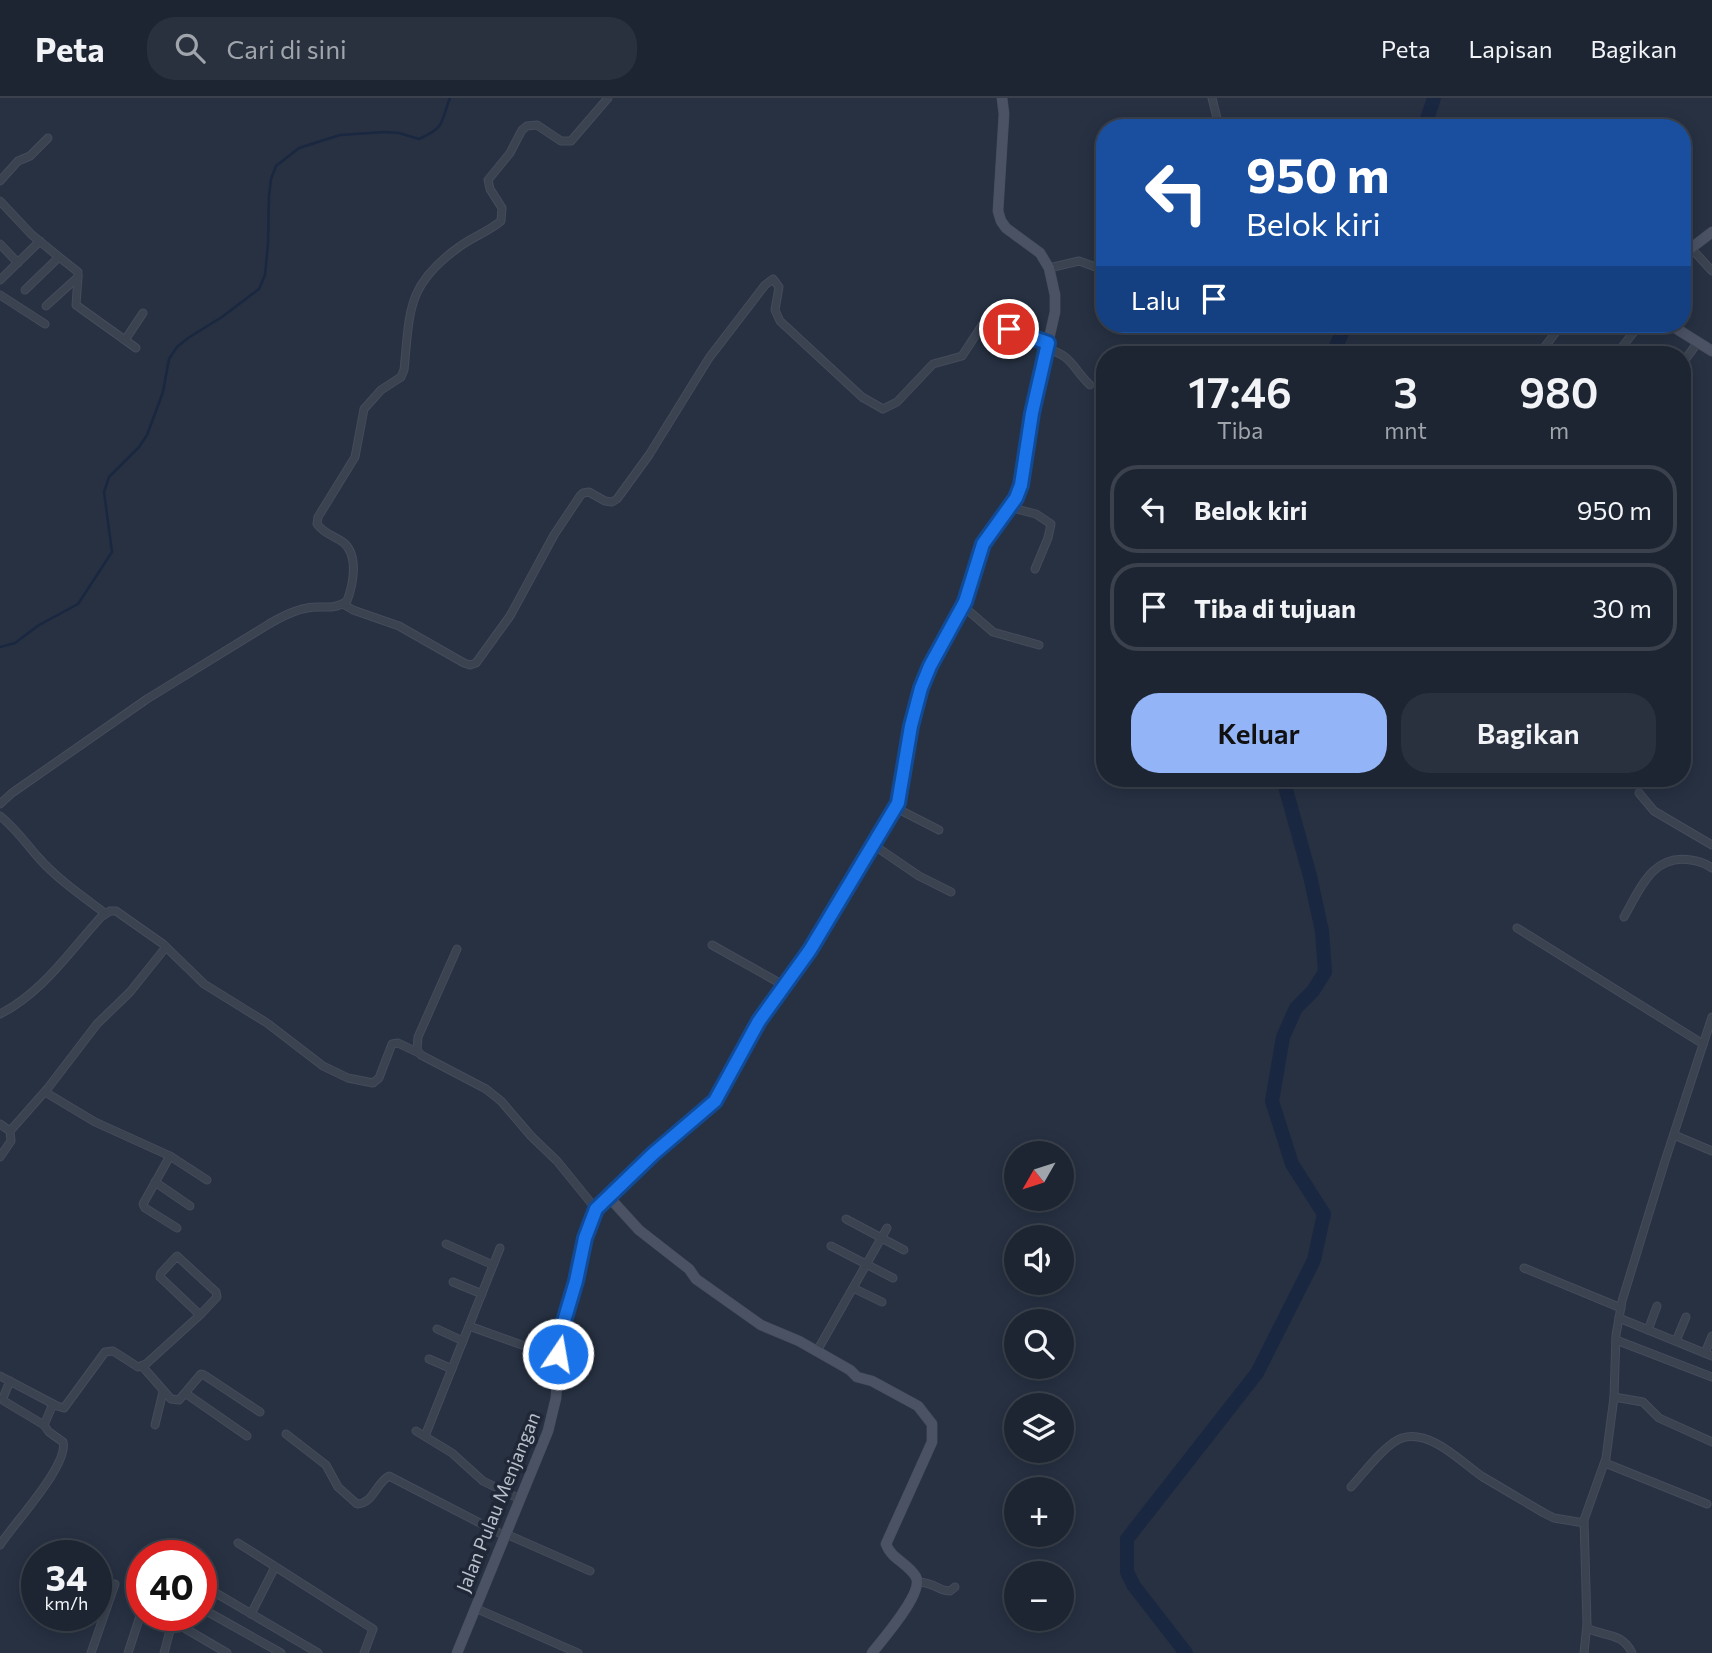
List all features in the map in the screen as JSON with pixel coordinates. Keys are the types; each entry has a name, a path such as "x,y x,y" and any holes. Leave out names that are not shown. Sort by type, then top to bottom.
{"street":[{"path":"0,804 147,699 269,624 308,608 335,608 343,604 349,594 353,561 345,544 321,530 317,524 318,517 355,457 364,409 375,396 401,377 404,370 409,313 417,289 456,248 501,221 502,208 490,189 488,180 510,153 522,130 531,124 537,125 544,127 561,141 571,141 608,98"},
{"path":"1002,98 1004,114 998,211 1000,221 1014,235 1040,253 1049,268 1078,261 1096,267"},
{"path":"1212,98 1217,119"},
{"path":"0,181 18,160 30,156 48,138"},
{"path":"0,201 40,242 78,272 76,305 136,348"},
{"path":"1712,232 1691,248 1712,271"},
{"path":"0,280 40,242"},
{"path":"0,244 18,263"},
{"path":"25,290 59,257"},
{"name":"Jalan Pulau Menjangan","path":"457,1653 538,1457 551,1419 556,1398 559,1338 588,1228 596,1209 715,1101 759,1021 810,950 896,808 921,688 963,606 983,544 1021,485 1032,413 1055,312 1054,286 1049,268"},
{"path":"46,306 78,277"},
{"path":"343,604 400,626 464,663 476,663 510,616 554,535 580,496 589,492 605,501 612,502 617,499 649,455 709,358 765,285 773,279 779,287 775,310 787,329 862,397 883,409 897,402 928,368 962,356 983,324 989,322 1047,346 1069,360 1090,384"},
{"path":"0,295 45,324"},
{"path":"125,340 143,313"},
{"path":"1684,333 1712,351"},
{"path":"1691,352 1698,342"},
{"path":"1009,507 1036,514 1051,524 1035,569"},
{"path":"963,606 993,632 1038,645"},
{"path":"1639,793 1654,811 1712,845"},
{"path":"896,808 939,830"},
{"path":"0,816 15,828 54,873 106,913"},
{"path":"874,846 919,876 951,892"},
{"path":"1624,917 1649,877 1663,863 1676,858 1701,862 1712,868"},
{"path":"0,1014 21,1003 40,986 106,913 116,911 166,947 204,984 267,1023 323,1066 340,1075 368,1084 373,1083 379,1077 391,1045 395,1042 497,1097 557,1161 596,1209"},
{"path":"1517,928 1703,1044"},
{"path":"712,945 785,986"},
{"path":"10,1132 45,1092 97,1024 130,992 166,947"},
{"path":"419,1053 416,1042 457,949"},
{"path":"1584,1653 1587,1628 1584,1523 1586,1509 1605,1463 1614,1397 1616,1340 1621,1308 1712,1017"},
{"path":"45,1092 95,1122 170,1156 207,1180"},
{"path":"0,1124 10,1132 11,1141 0,1157"},
{"path":"1674,1135 1712,1151"},
{"path":"170,1156 143,1206 177,1228"},
{"path":"155,1182 190,1206"},
{"path":"608,1196 639,1230 689,1269 700,1282 761,1325 817,1351 857,1377 872,1381 918,1406 932,1424 932,1442 886,1544 890,1552 913,1574 917,1583 906,1608 872,1653"},
{"path":"846,1219 905,1250"},
{"path":"817,1351 887,1228"},
{"path":"446,1244 493,1265"},
{"path":"831,1246 893,1278"},
{"path":"425,1436 500,1248"},
{"path":"142,1366 200,1315 216,1297 216,1292 179,1257 175,1257 160,1273 160,1277 200,1315"},
{"path":"1524,1268 1621,1308"},
{"path":"453,1282 482,1294"},
{"path":"853,1288 882,1302"},
{"path":"1648,1330 1657,1306"},
{"path":"1676,1341 1686,1317"},
{"path":"1619,1318 1709,1354 1712,1336"},
{"path":"469,1326 558,1358"},
{"path":"437,1329 463,1341"},
{"path":"1616,1340 1712,1377"},
{"path":"0,1376 61,1408 67,1406 89,1371 105,1352 113,1352 134,1365 142,1366 168,1398 179,1400 201,1374 204,1374 260,1412"},
{"path":"429,1359 452,1369"},
{"path":"0,1545 46,1484 62,1453 63,1442 44,1425 4,1401 10,1381"},
{"path":"155,1425 163,1392"},
{"path":"185,1393 247,1436"},
{"path":"1614,1397 1643,1402 1663,1420 1712,1442"},
{"path":"44,1425 53,1405"},
{"path":"416,1431 452,1453 483,1481 520,1499"},
{"path":"286,1434 326,1465 338,1487 357,1504 364,1504 369,1500 389,1476 505,1535 590,1571"},
{"path":"1351,1487 1390,1446 1404,1437 1415,1437 1444,1447 1479,1474 1544,1513 1554,1518 1584,1523"},
{"path":"1605,1463 1707,1504"},
{"path":"238,1543 370,1627 373,1634 364,1653"},
{"path":"251,1614 275,1567"},
{"path":"917,1583 932,1583 946,1591 955,1587"},
{"path":"91,1653 115,1584"},
{"path":"217,1594 318,1653"},
{"path":"475,1608 578,1653"},
{"path":"217,1617 281,1653"},
{"path":"1587,1628 1599,1634 1617,1636 1632,1653"},
{"path":"128,1653 135,1631"},
{"path":"164,1653 170,1631"},
{"path":"189,1631 227,1653"}],"waterway":[{"path":"0,647 15,643 39,625 78,604 112,552 104,492 109,477 139,447 147,435 163,392 169,359 177,347 188,338 259,289 265,275 269,196 276,166 299,148 340,135 385,132 419,139 438,127 450,98"},
{"path":"1427,119 1434,98"},
{"path":"1336,346 1342,333"},
{"path":"1186,1653 1134,1586 1127,1572 1127,1539 1257,1373 1314,1260 1324,1214 1292,1164 1272,1101 1283,1037 1296,1008 1313,991 1325,972 1322,931 1285,787"}],"route":[{"path":"558,1354 559,1338 576,1281 585,1238 596,1209 653,1154 715,1101 751,1034 810,950 898,803 911,726 921,688 965,602 983,544 1016,498 1021,485 1032,413 1048,343 1009,329"}]}
